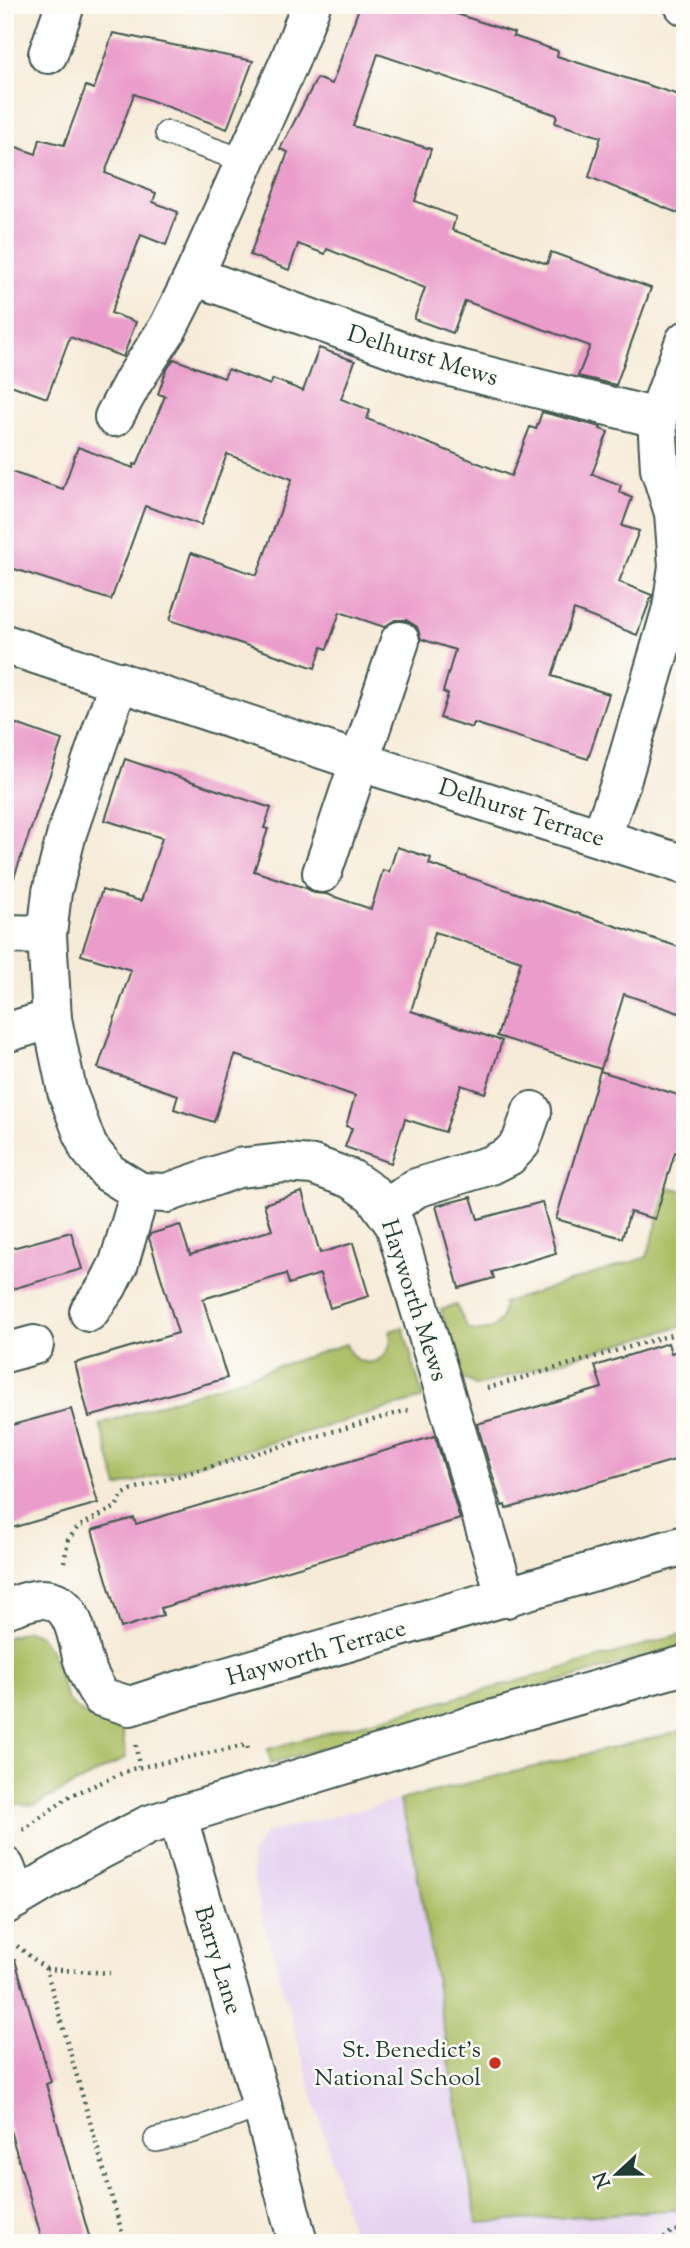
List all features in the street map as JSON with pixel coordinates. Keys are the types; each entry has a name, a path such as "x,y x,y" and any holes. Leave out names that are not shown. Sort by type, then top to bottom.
{"street":[{"path":"48,54 65,5"},
{"path":"114,417 168,328 194,276 290,60 311,5"},
{"name":"Delhurst Mews","path":"194,276 430,362 657,418"},
{"path":"601,837 621,782 672,608 678,566 674,513 660,469 657,418 685,341"},
{"path":"321,873 400,641"},
{"name":"Delhurst Terrace","path":"5,644 358,761 685,865"},
{"path":"89,1312 107,1287 119,1263 140,1192 109,1173 88,1147 67,1091 52,1019 47,935 52,892 67,833 119,681"},
{"path":"5,934 47,935"},
{"path":"5,1033 52,1019"},
{"path":"386,1209 416,1188 491,1165 509,1156 521,1143 532,1111"},
{"name":"Hayworth Mews","path":"140,1192 167,1193 238,1168 284,1163 313,1165 351,1179 373,1194 386,1209 394,1226 506,1598"},
{"name":"Hayworth Terrace","path":"57,1602 73,1621 80,1639 82,1658 101,1697 130,1706 685,1545"},
{"path":"5,1609 36,1600 57,1602"},
{"path":"9,1890 83,1858 148,1825 177,1815 480,1723 685,1665"},
{"name":"Barry Lane","path":"177,1815 262,2105 299,2243"}],"lane":[{"path":"167,133 244,161"},
{"path":"156,2140 193,2131 262,2105"}],"path":[{"path":"57,1602 68,1540 78,1527 116,1507 122,1495 133,1489 685,1331"},
{"path":"15,1945 46,1969 110,1973"},
{"path":"46,1969 125,2243"},
{"path":"659,2243 671,2232 685,2229"}],"shaded area":[{"name":"St. Benedict's National School","path":"685,1730 685,2243 326,2243 353,2236 255,1890 251,1856 266,1833"}],"green space":[{"path":"668,1187 685,1191 685,1325 475,1386 470,1381 460,1379 441,1310 456,1305 468,1329 482,1331 498,1323 503,1303 647,1257"},
{"path":"403,1327 423,1398 118,1487 100,1424 346,1344 358,1360 374,1361 387,1351 390,1331"},
{"path":"27,1631 39,1635 51,1652 68,1701 86,1716 122,1730 126,1758 35,1805 16,1804 5,1792 5,1638"},
{"path":"685,1633 685,1646 271,1763 268,1749"},
{"name":"St. Benedict's National School","path":"685,1730 685,2209 477,2223 414,1854 400,1800"}],"building":[{"path":"360,5 430,5 514,33 513,36 558,51 557,56 685,97 685,216 589,177 601,137 555,123 557,115 378,54 353,126 431,149 415,201 456,217 452,230 547,264 551,252 651,288 616,385 578,376 590,346 465,301 453,333 414,319 425,288 327,249 325,254 298,244 289,270 250,255 288,152 280,149 317,78 332,84"},
{"path":"113,33 253,61 227,129 134,94 105,173 156,193 153,202 178,212 166,245 141,235 111,313 136,322 123,357 70,337 47,398 5,383 5,143 36,154 40,139 64,145 86,86 94,89"},
{"path":"319,348 355,361 341,399 370,410 367,419 511,476 530,427 536,429 542,412 601,427 600,429 608,432 592,474 621,485 619,492 632,498 622,526 639,531 619,582 652,595 637,635 574,610 552,676 609,694 588,759 474,723 472,728 440,718 448,694 443,692 455,650 421,639 417,627 406,620 395,620 384,627 340,612 327,649 322,647 315,668 170,620 191,553 257,575 292,479 227,454 201,525 145,506 111,600 5,566 5,470 63,489 78,447 133,468 134,464 137,465 165,396 158,394 166,371 174,359 224,378 228,369 270,385 273,379 303,391"},
{"path":"5,720 62,740 11,886 5,885"},
{"path":"125,759 271,808 264,828 268,829 254,871 314,893 326,894 371,909 383,870 389,872 397,847 431,858 429,864 685,949 685,1015 624,994 601,1069 497,1036 521,961 435,932 411,1011 502,1041 485,1093 461,1085 445,1132 405,1119 391,1163 345,1147 352,1128 346,1126 355,1096 235,1055 214,1122 174,1109 178,1095 98,1068 131,970 81,955 102,890 141,901 162,838 105,820"},
{"path":"600,1071 685,1097 685,1155 675,1152 655,1219 630,1212 622,1238 556,1219"},
{"path":"302,1192 320,1253 353,1243 369,1296 330,1308 320,1274 289,1284 286,1274 203,1299 227,1378 89,1417 75,1363 178,1333 150,1234 180,1225 190,1255 272,1230 264,1204"},
{"path":"471,1197 478,1219 542,1202 556,1253 492,1272 494,1278 459,1288 436,1206"},
{"path":"71,1232 82,1269 5,1291 5,1250"},
{"path":"668,1343 671,1353 685,1349 685,1457 506,1509 505,1505 502,1506 477,1424 602,1388 595,1366"},
{"path":"71,1409 98,1503 5,1530 5,1427"},
{"path":"435,1436 460,1519 161,1608 163,1615 121,1628 92,1530 134,1518 136,1524"},
{"path":"15,1960 51,2082 46,2084 91,2243 43,2243 5,2113 5,1961"}],"place":[{"name":"St. Benedict's National School","path":"495,2063"}]}
